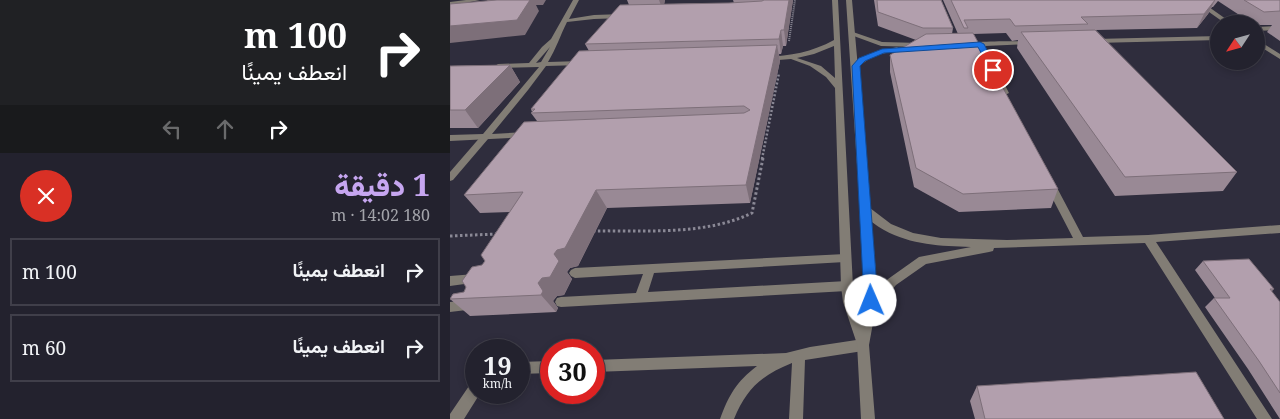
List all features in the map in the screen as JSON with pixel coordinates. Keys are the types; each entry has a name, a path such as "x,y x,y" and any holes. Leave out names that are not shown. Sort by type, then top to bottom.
{"street":[{"path":"450,8 452,3 476,0"},
{"path":"531,65 544,48 554,40 576,0"},
{"path":"835,0 848,302 863,345"},
{"path":"849,0 856,66 871,285 870,307 863,345 868,419"},
{"path":"1195,0 1217,15"},
{"path":"564,21 632,15"},
{"path":"1265,29 1280,28"},
{"path":"853,34 881,44 930,46 882,51 862,60 856,66"},
{"path":"1090,41 1210,38"},
{"path":"450,178 545,64 554,47 554,40"},
{"path":"757,59 787,58 817,52 837,41"},
{"path":"958,45 1040,43"},
{"path":"980,44 1007,98"},
{"path":"1265,47 1280,57"},
{"path":"787,58 816,66 826,72 834,80 838,89"},
{"path":"486,67 593,63"},
{"path":"450,138 534,135"},
{"path":"1048,178 1080,241"},
{"path":"866,211 887,227 911,238 941,242 1008,244 1148,239 1280,229"},
{"path":"1148,239 1265,419"},
{"path":"870,307 892,282 924,260 1008,244"},
{"path":"575,273 845,258"},
{"path":"640,297 650,269"},
{"path":"450,281 485,279"},
{"path":"561,302 847,286"},
{"path":"450,307 477,305"},
{"path":"727,419 735,398 749,380 766,367 799,355 863,345"},
{"path":"796,419 799,355"},
{"path":"605,366 785,360"},
{"path":"455,419 465,404"}],"path":[{"path":"588,231 697,228 726,224 743,219 752,213 780,70 787,58 795,0"},
{"path":"450,236 499,234"}],"building":[{"path":"497,0 530,0 517,20 450,26 450,4"},
{"path":"789,0 784,30 781,30 779,39 585,44 620,5 729,3"},
{"path":"877,0 941,0 953,28 923,28 878,12"},
{"path":"951,0 1215,0 1204,14 1081,17 1088,24 1015,26 1010,19 964,20 968,28 964,28"},
{"path":"1244,0 1280,0 1280,11 1264,12"},
{"path":"1095,30 1237,172 1125,177 1021,32"},
{"path":"973,33 1058,189 963,194 916,168 890,55 926,34"},
{"path":"777,45 746,185 596,190 565,248 557,250 554,254 559,261 550,277 542,278 538,283 543,291 541,295 450,299 453,294 464,292 466,287 462,281 472,267 482,265 485,261 481,255 523,192 464,195 524,122 744,113 750,110 744,106 531,113 535,109 531,109 579,51"},
{"path":"510,65 465,110 450,110 450,66"},
{"path":"1249,259 1274,289 1270,289 1280,302 1280,393 1214,298 1230,298 1203,261"},
{"path":"1196,372 1224,419 985,419 977,386"}],"route":[{"path":"871,301 856,66 862,60 882,51 980,44 993,70"}]}
